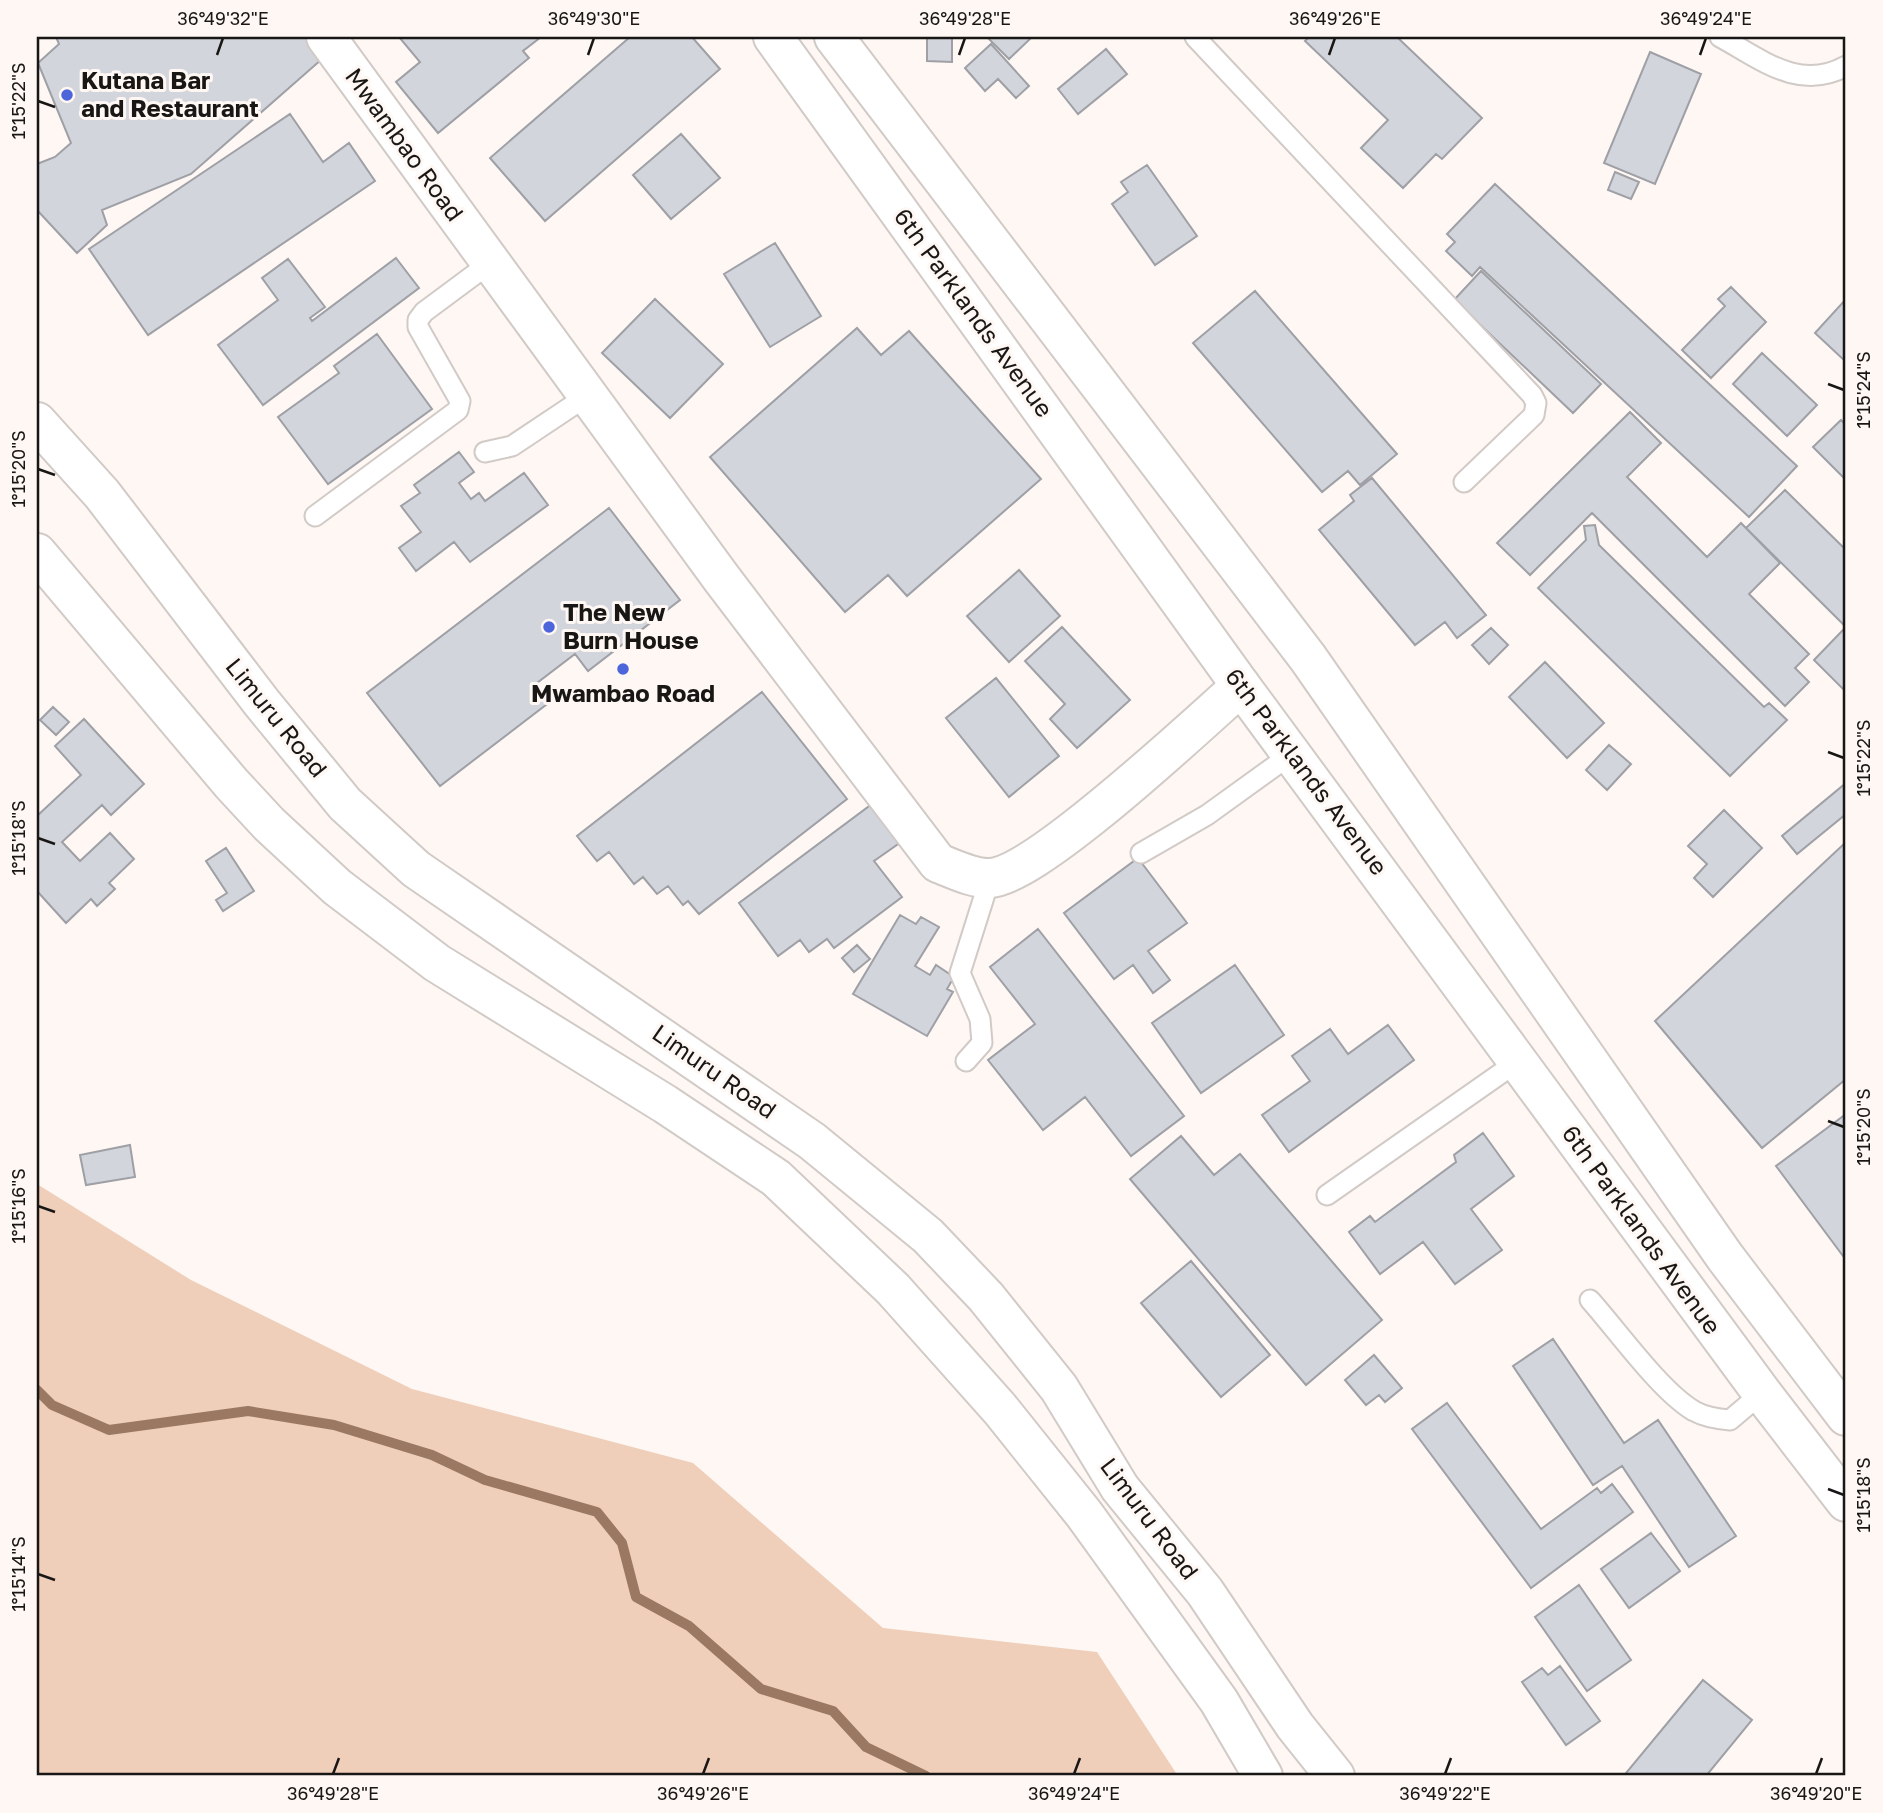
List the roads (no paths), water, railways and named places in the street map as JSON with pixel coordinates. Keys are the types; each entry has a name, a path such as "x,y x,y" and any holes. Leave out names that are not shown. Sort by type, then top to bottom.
{"street":[{"name":"Mwambao Road","path":"326,37 587,396 862,766 938,863 973,876 990,878"},
{"name":"6th Parklands Avenue","path":"773,37 1241,686 1293,753 1762,1393 1846,1502"},
{"path":"839,39 1308,658 1725,1256 1846,1416"},
{"name":"Limuru Road","path":"37,422 102,494 262,703 345,804 416,869 812,1141 928,1236 976,1287 1059,1388 1120,1488 1205,1592 1296,1726 1335,1776"},
{"path":"37,553 231,783 269,824 337,887 437,964 665,1104 776,1178 893,1289 1000,1409 1084,1514 1219,1701 1263,1776"},
{"path":"990,878 1011,872 1060,841 1180,742 1241,686"}],"lane":[{"path":"1195,37 1532,395 1536,403 1534,415 1464,482"},
{"path":"1720,37 1791,74 1812,78 1831,74 1846,66"},
{"path":"315,516 458,410 460,401 418,327 418,320 424,312 490,264"},
{"path":"485,452 512,446 587,396"},
{"path":"1141,853 1207,815 1293,753"},
{"path":"966,1061 982,1043 980,1019 960,974 990,878"},
{"path":"1327,1195 1517,1062"},
{"path":"1590,1300 1662,1383 1692,1410 1713,1419 1730,1420 1762,1393"}],"waterway":[{"path":"37,1390 52,1405 109,1430 248,1411 334,1425 432,1455 485,1480 597,1512 622,1543 636,1597 689,1626 761,1689 833,1711 866,1747 926,1776"}],"place":[{"name":"Kutana Bar and Restaurant","path":"67,95"},
{"name":"The New Burn House","path":"549,627"},
{"name":"Mwambao Road","path":"623,669"}]}
